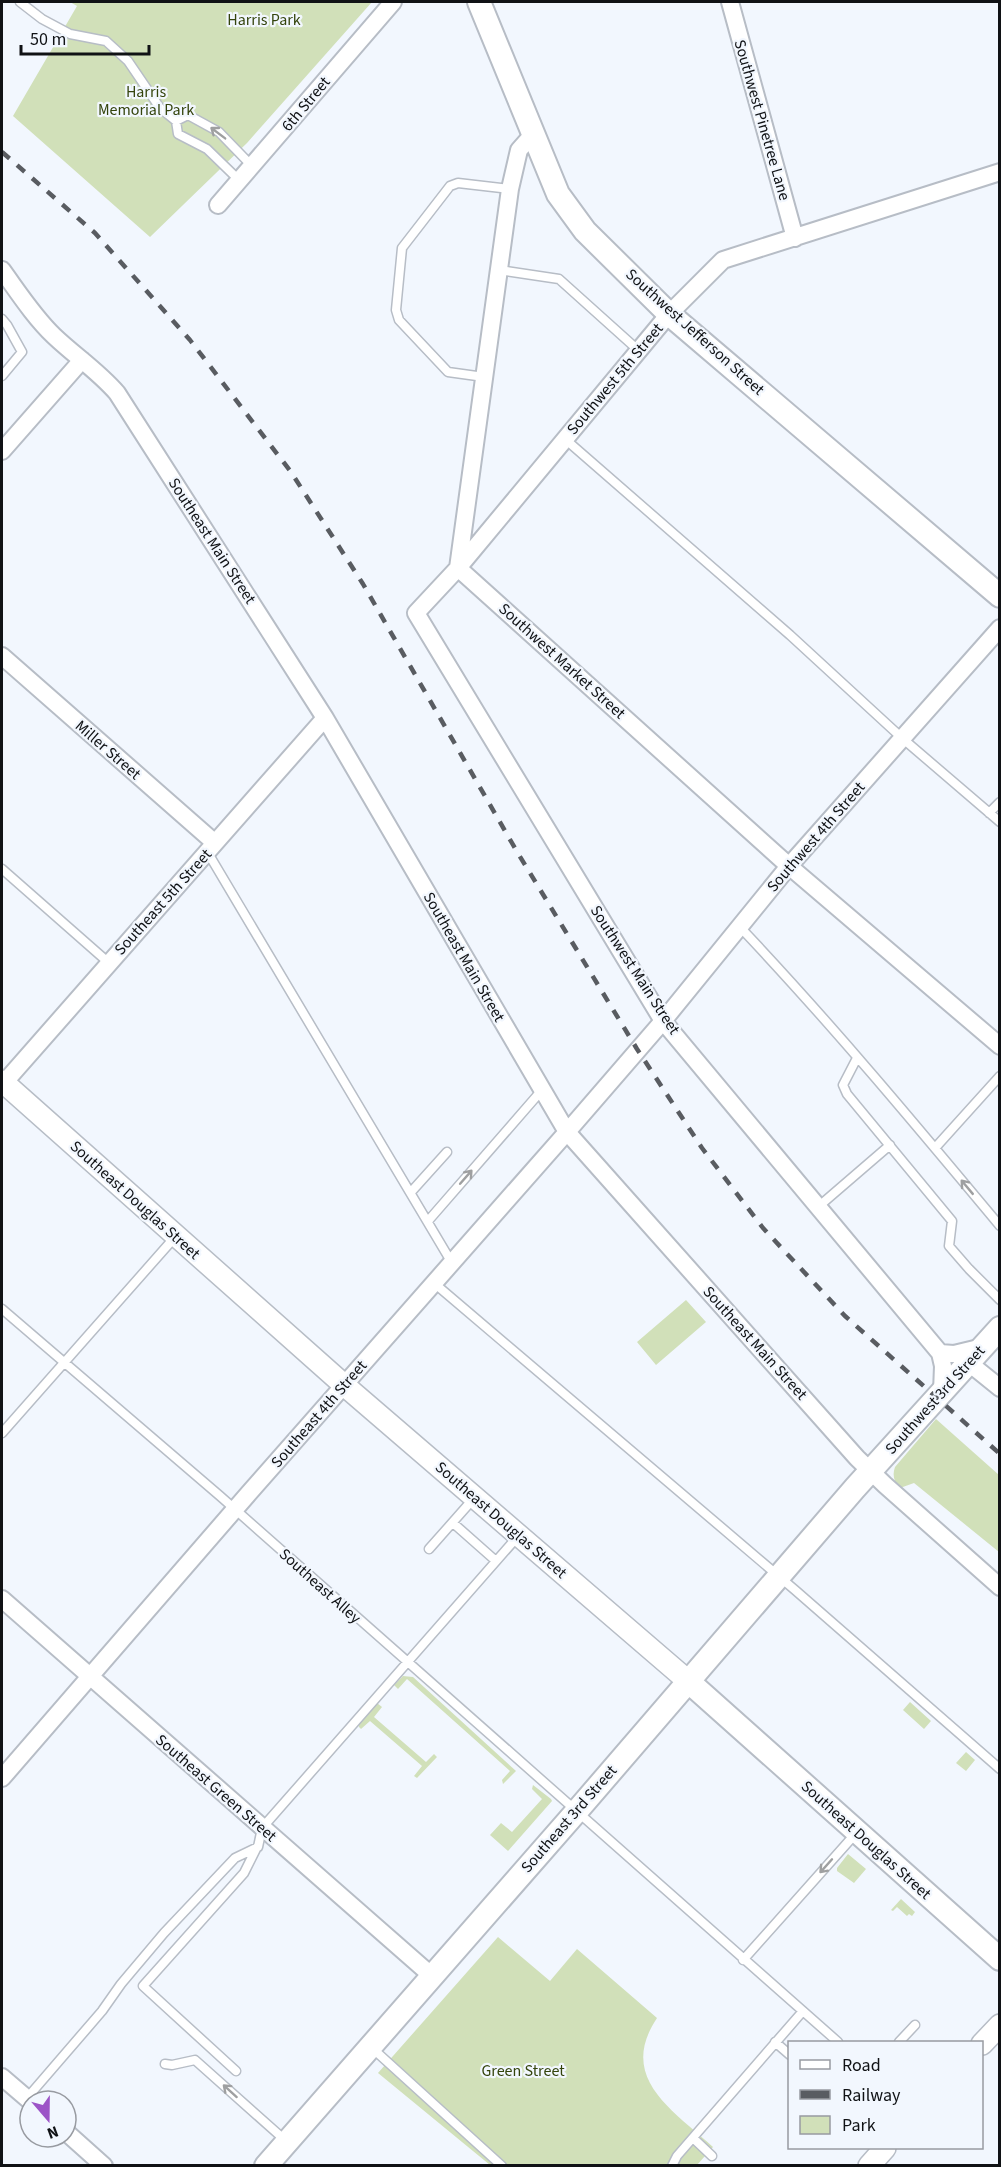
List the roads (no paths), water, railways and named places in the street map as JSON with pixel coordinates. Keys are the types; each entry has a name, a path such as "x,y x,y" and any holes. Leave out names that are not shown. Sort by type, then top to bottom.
{"main road":[{"name":"Southwest Jefferson Street","path":"479,2 558,194 585,231 669,314 999,596"},
{"name":"Southwest 3rd Street","path":"870,1472 999,1328"},
{"name":"Southeast 3rd Street","path":"266,2166 870,1472"},
{"name":"Southeast Douglas Street","path":"688,1681 999,1959"}],"street":[{"name":"6th Street","path":"218,205 393,2"},
{"name":"Southwest Pinetree Lane","path":"730,2 795,238"},
{"path":"458,568 510,189 519,150 534,133"},
{"name":"Southwest 5th Street","path":"416,613 458,568 669,314 723,260 999,172"},
{"name":"Southeast Main Street","path":"2,270 42,324 103,376 117,393 325,718 567,1132 870,1472 999,1587"},
{"path":"2,451 82,360"},
{"name":"Southwest Market Street","path":"458,568 789,866 999,1046"},
{"name":"Southwest Main Street","path":"416,613 663,1021 940,1353"},
{"name":"Southwest 4th Street","path":"637,1049 663,1021 789,866 999,628"},
{"name":"Miller Street","path":"2,656 211,848"},
{"name":"Southeast 5th Street","path":"2,1084 325,718"},
{"name":"Southeast 4th Street","path":"2,1778 637,1049"},
{"name":"Southeast Douglas Street","path":"2,1084 344,1385 688,1681"},
{"path":"942,1392 943,1366 940,1353 976,1355 999,1388"},
{"name":"Southeast Green Street","path":"2,1599 432,1976"},
{"path":"983,2042 999,2025"},
{"path":"2,2076 18,2090"},
{"path":"78,2143 104,2166"},
{"path":"869,2166 884,2149"}],"lane":[{"path":"20,2 42,19 70,34 106,41 128,61 160,108 176,120 178,134 207,149 240,181"},
{"path":"176,120 188,115 219,132 253,166"},
{"path":"484,377 448,372 399,320 396,310 402,248 450,186 458,183 510,189"},
{"path":"499,270 559,279 638,350"},
{"path":"2,319 22,352 2,376"},
{"path":"565,439 790,634 902,738 999,822"},
{"path":"989,813 999,802"},
{"path":"211,848 452,1263"},
{"path":"2,869 109,963"},
{"path":"739,925 935,1148 999,1226"},
{"path":"857,1058 843,1085 848,1094 952,1221 949,1245 999,1300"},
{"path":"935,1148 999,1076"},
{"path":"428,1221 542,1090"},
{"path":"818,1207 890,1145"},
{"path":"411,1192 447,1152"},
{"path":"2,1433 175,1237"},
{"path":"434,1283 780,1577 999,1769"},
{"name":"Southeast Alley","path":"2,1310 234,1510 836,2041"},
{"path":"429,1549 475,1497"},
{"path":"453,1523 496,1561"},
{"path":"236,2071 143,1986 244,1873 258,1847 262,1828 519,1535"},
{"path":"743,1959 857,1832"},
{"path":"37,2089 164,1933 235,1858 258,1847"},
{"path":"672,2166 803,2011"},
{"path":"901,2041 915,2025"},
{"path":"775,2042 788,2054"},
{"path":"370,2046 502,2166"},
{"path":"165,2064 172,2065 195,2060 286,2142"},
{"path":"693,2139 712,2156"}],"railway":[{"path":"2,152 95,233 190,340 291,472 363,584 516,850 637,1049 702,1148 763,1228 845,1316 1000,1454"}],"park label":[{"name":"Harris Park","path":"264,20"},
{"name":"Harris Memorial Park","path":"146,101"},
{"name":"Green Street","path":"523,2071"}]}
